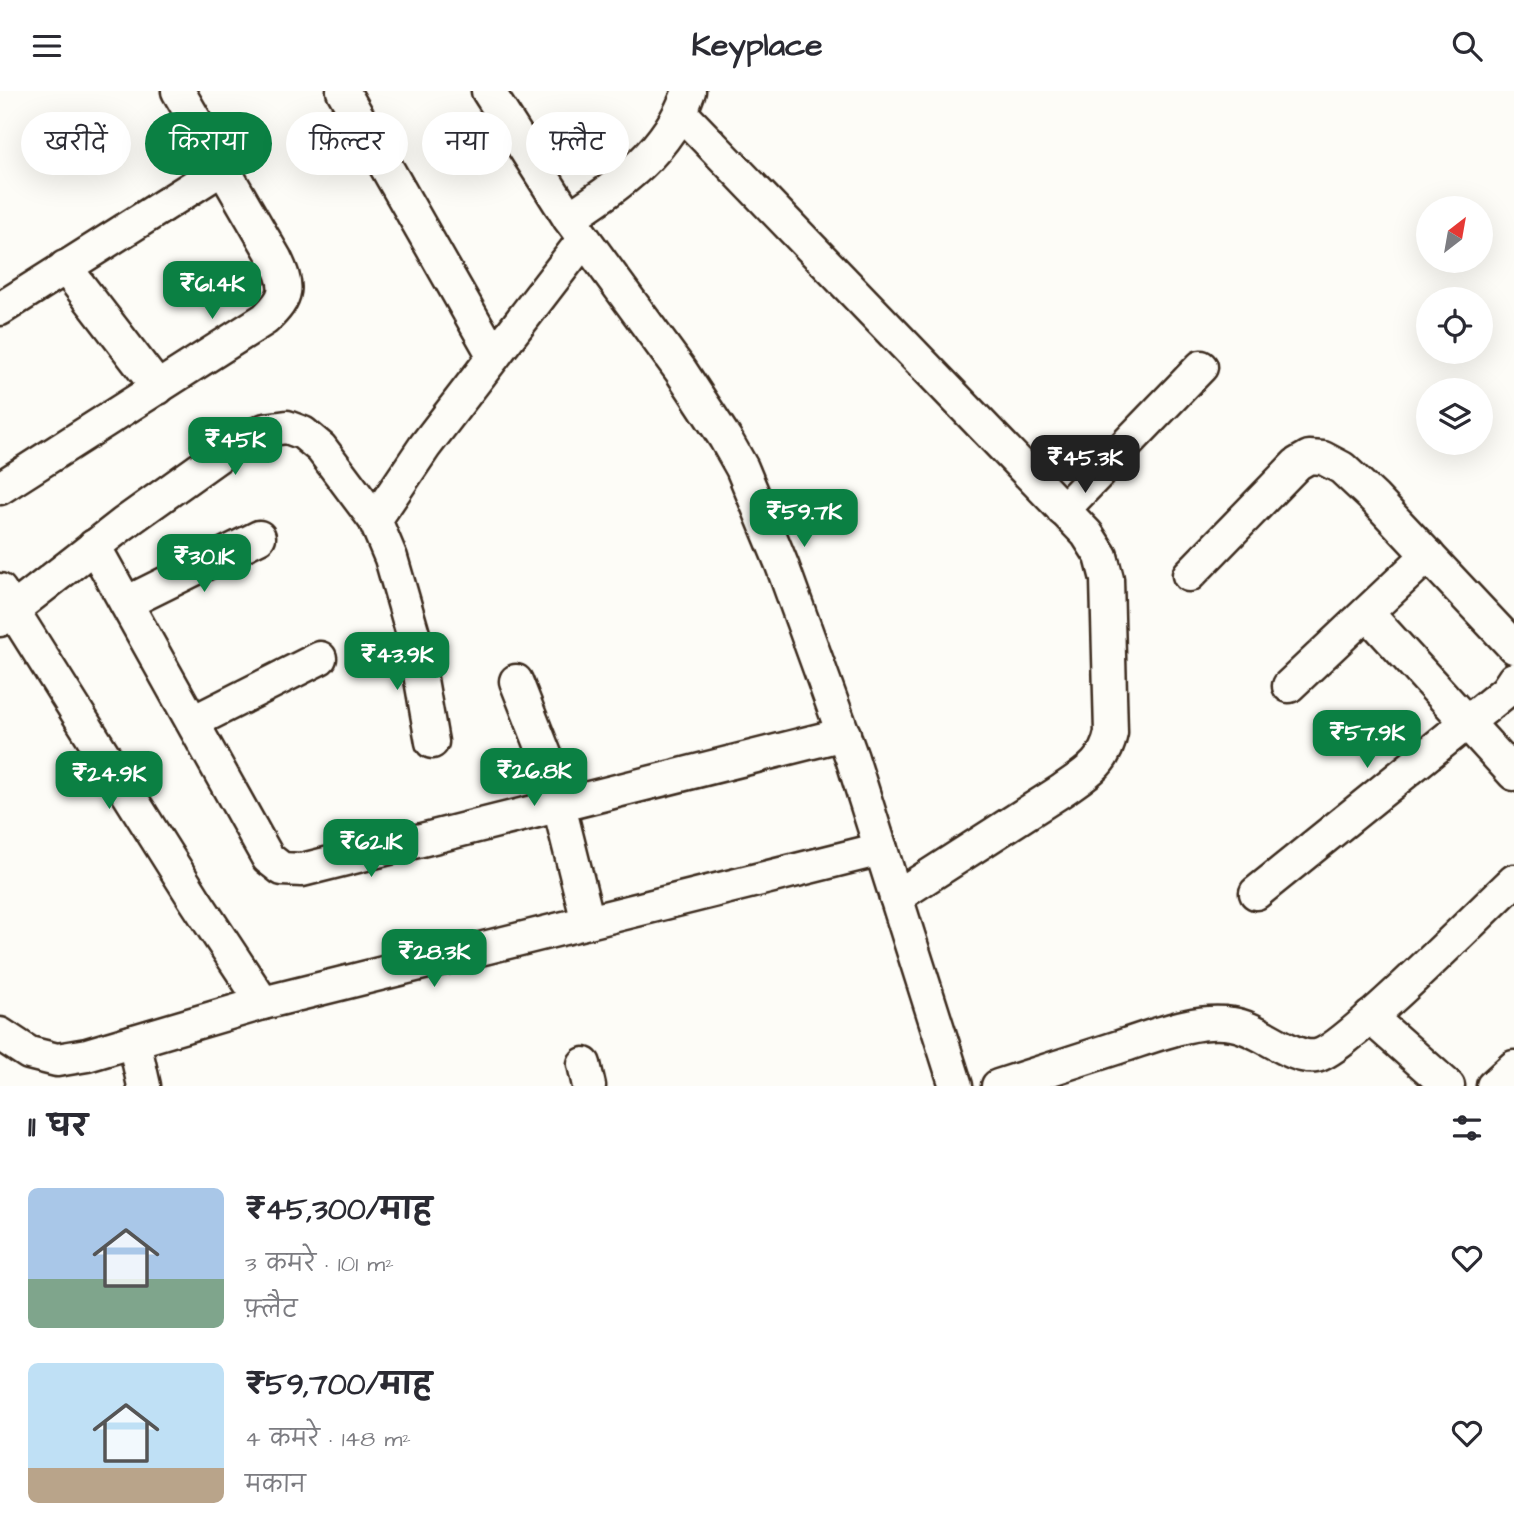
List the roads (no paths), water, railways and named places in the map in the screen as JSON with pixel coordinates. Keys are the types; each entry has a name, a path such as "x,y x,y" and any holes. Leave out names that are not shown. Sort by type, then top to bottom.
{"street":[{"path":"178,91 190,112"},
{"path":"343,91 494,356"},
{"path":"488,91 576,228 726,437 742,468 782,565 844,734 956,1086"},
{"path":"375,520 425,446 494,356 576,228 607,193 636,169 662,142 675,125 685,102 1087,534 1101,556 1107,579 1111,733 1108,749 1099,762 1061,791 896,897"},
{"path":"0,309 212,175"},
{"path":"0,488 265,319 276,308 286,293 285,279 227,175"},
{"path":"65,267 158,388"},
{"path":"1063,510 1201,366"},
{"path":"264,1003 4,607 236,444 265,430 287,427 303,433 321,448 375,520 391,558 413,634 432,741"},
{"path":"1189,575 1297,464 1309,457 1323,458 1342,468 1374,498 1514,647"},
{"path":"126,603 259,537"},
{"path":"94,546 268,858 282,869 302,870 844,734"},
{"path":"1289,686 1429,555"},
{"path":"1367,613 1514,773"},
{"path":"192,722 320,658"},
{"path":"1256,893 1506,691 1514,680"},
{"path":"516,681 541,741 560,804 588,922"},
{"path":"0,1034 29,1053 57,1061 264,1003 881,849"},
{"path":"998,1086 1203,1023 1234,1024 1261,1034 1297,1053 1315,1056 1332,1048 1370,1017 1514,881"},
{"path":"1370,1017 1448,1086"},
{"path":"134,1041 144,1086"},
{"path":"1493,1086 1514,1067"}]}
